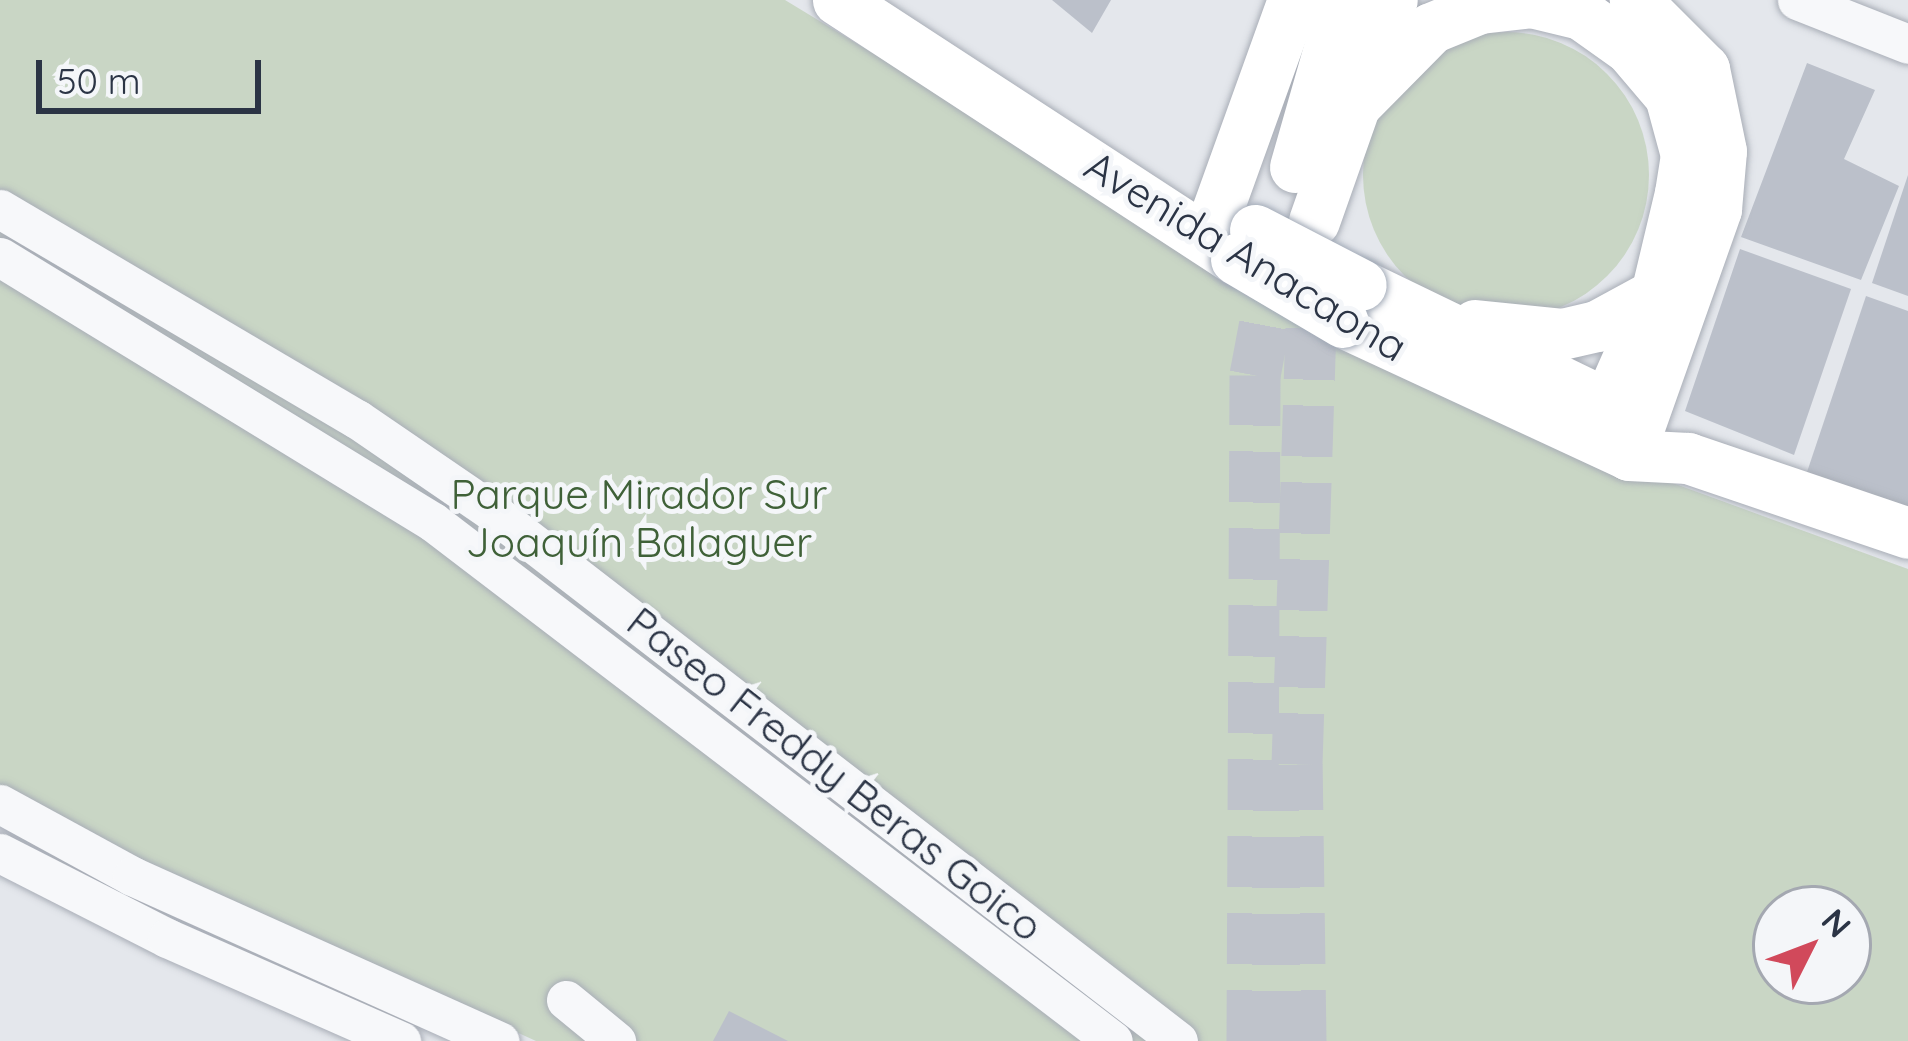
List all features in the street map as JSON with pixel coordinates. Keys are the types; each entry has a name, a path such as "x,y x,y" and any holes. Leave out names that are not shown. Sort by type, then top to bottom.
{"main road":[{"name":"Avenida Anacaona","path":"838,0 953,70 1256,232 1352,303 1618,430 1908,533"},
{"path":"1256,232 1292,0"},
{"path":"1256,232 1343,0"},
{"path":"1348,112 1391,0"},
{"path":"1618,430 1716,209 1720,151 1704,69 1635,0"},
{"path":"1256,232 1389,63 1447,21 1531,2 1581,14 1630,50 1670,95 1685,155 1656,294 1618,430"},
{"path":"1427,316 1562,334 1597,326 1656,294"},
{"name":"Avenida Anacaona","path":"1352,303 1427,316 1618,430"}],"street":[{"path":"1797,0 1908,44"},
{"name":"Paseo Freddy Beras Goico","path":"0,209 357,419 490,510 1178,1041"},
{"name":"Paseo Freddy Beras Goico","path":"0,257 434,522 1113,1041"},
{"path":"0,804 132,876 401,1041"},
{"path":"0,853 166,938 368,1018 500,1041"},
{"path":"566,1000 616,1041"}],"green space":[{"name":"Parque Mirador Sur Joaquín Balaguer","path":"0,0 785,0 1347,341 1607,459 1908,569 1908,1041 536,1041 0,797"},
{"path":"1506,32 1561,43 1607,74 1638,120 1649,175 1638,230 1607,276 1561,307 1506,318 1451,307 1405,276 1374,230 1363,175 1374,120 1405,74 1451,43"}],"building":[{"path":"1052,0 1111,0 1092,33"},
{"path":"1807,63 1875,90 1844,159 1899,186 1861,280 1741,237"},
{"path":"1908,175 1908,296 1872,283"},
{"path":"1740,249 1851,289 1794,455 1685,411"},
{"path":"1866,296 1908,311 1908,513 1805,478"},
{"path":"729,1011 788,1041 713,1041"}],"tunnel":[{"path":"1252,1041 1255,375 1285,216"},
{"path":"1301,1041 1297,764 1313,262"}]}
